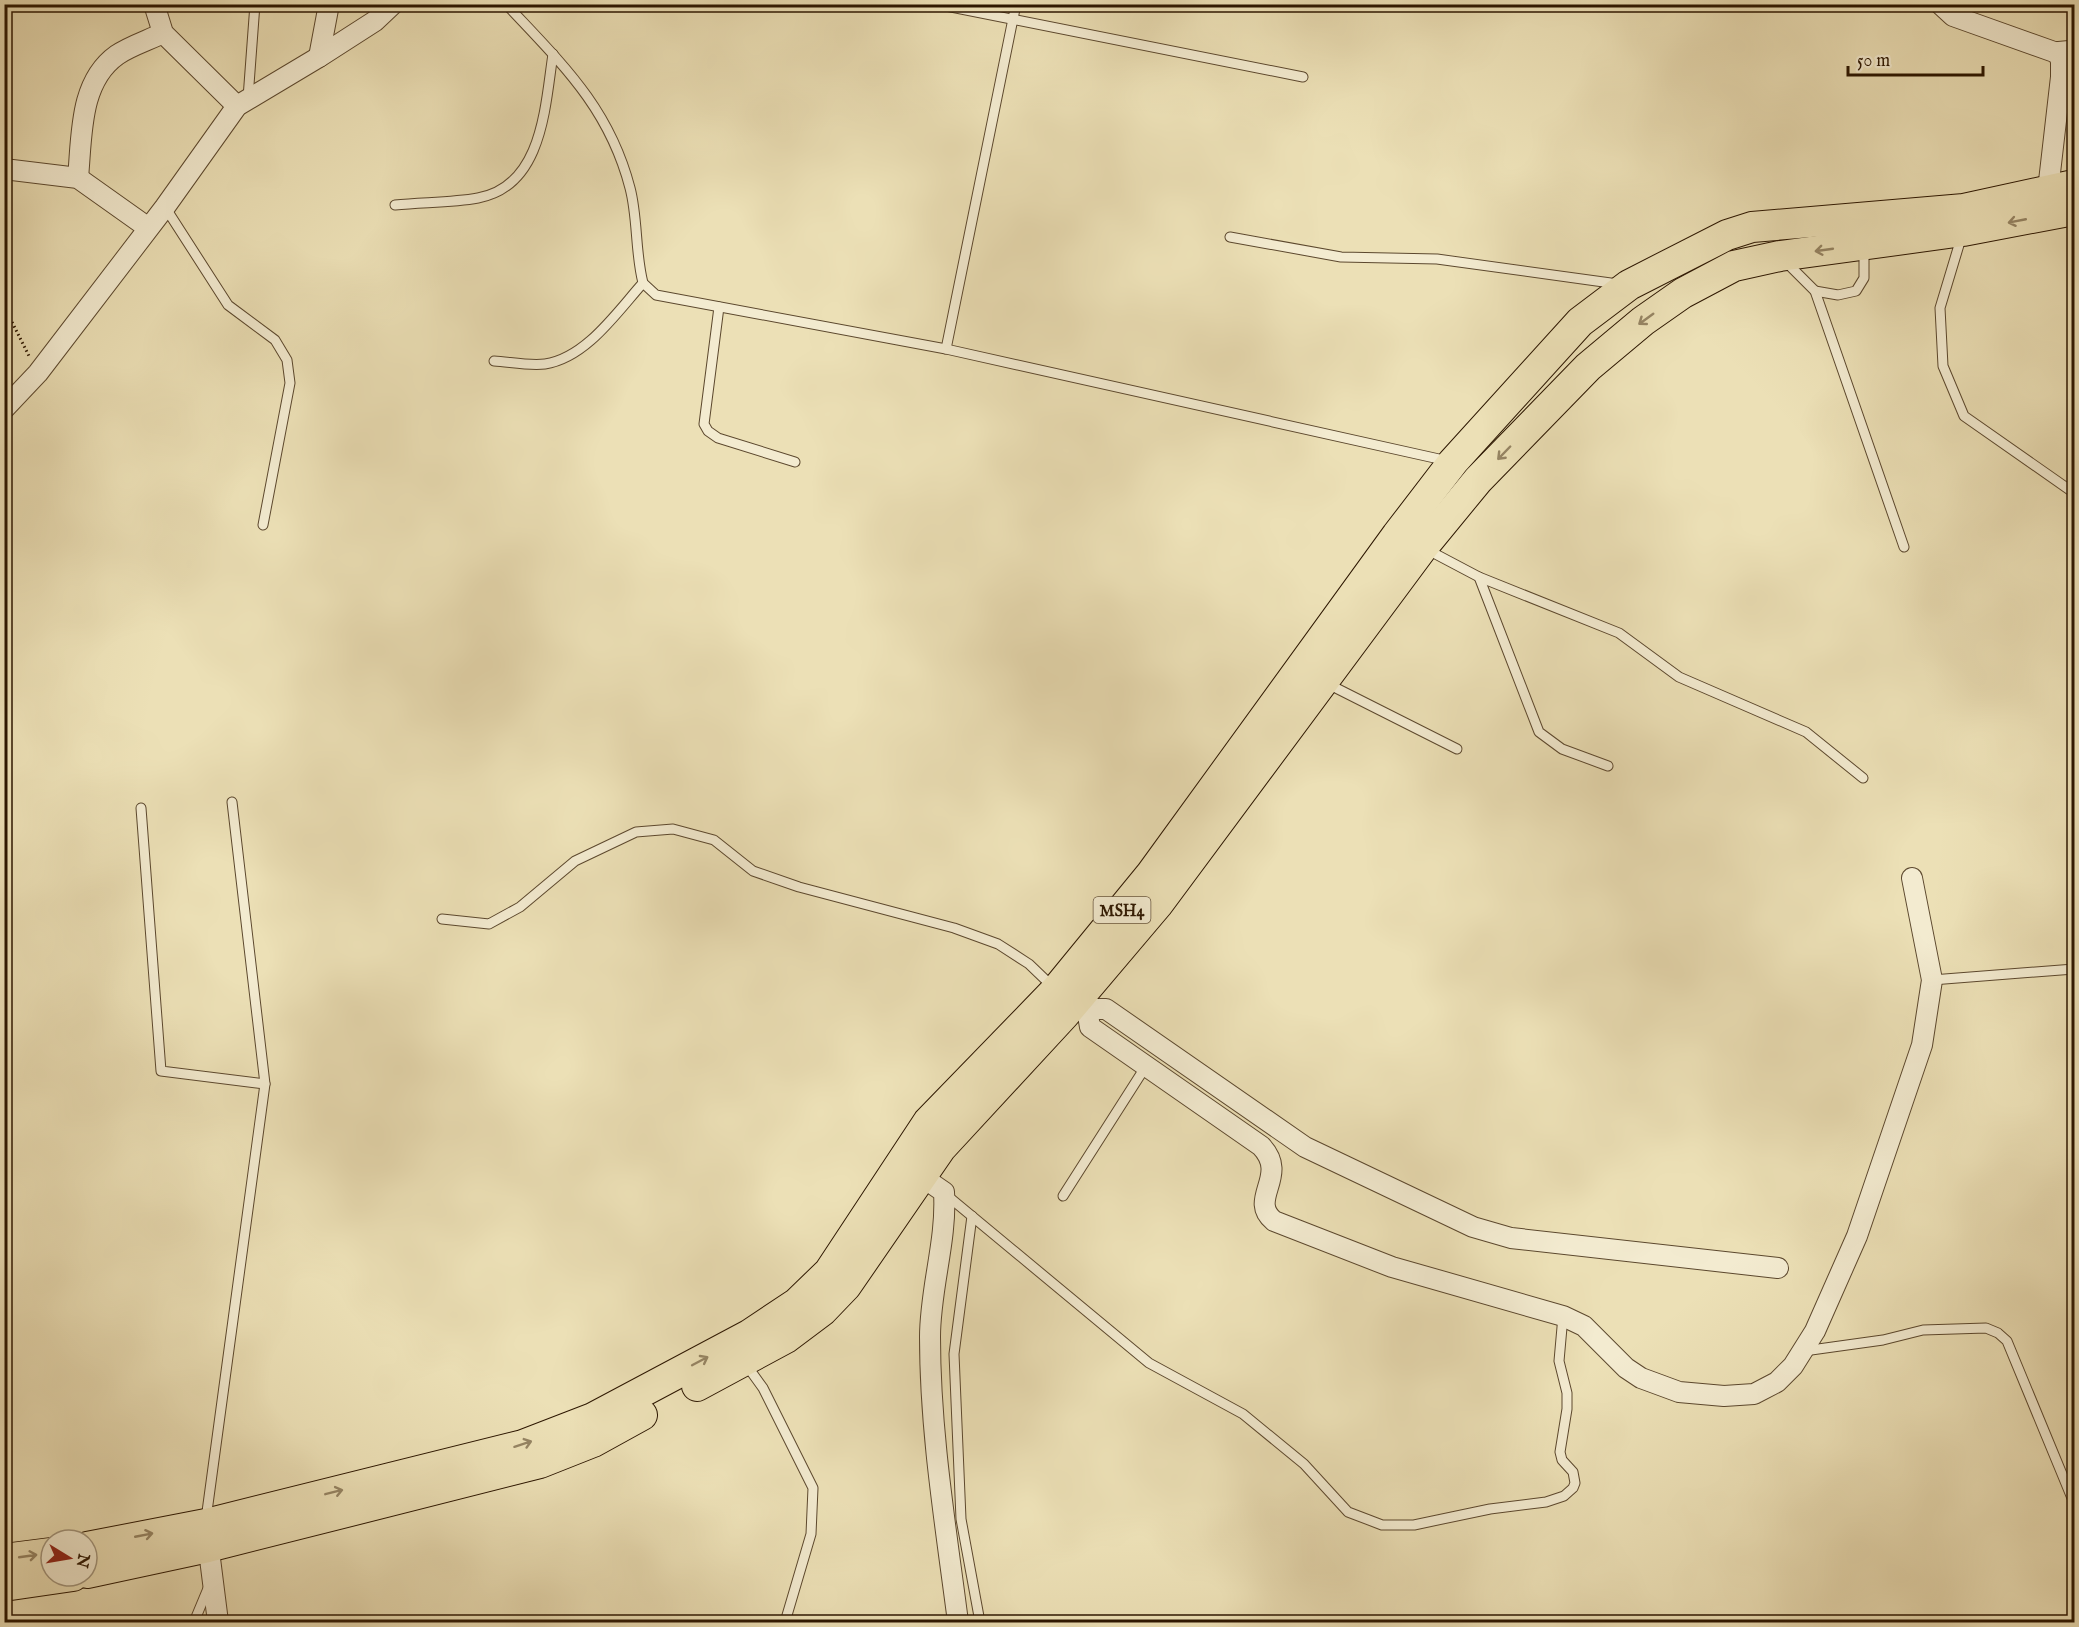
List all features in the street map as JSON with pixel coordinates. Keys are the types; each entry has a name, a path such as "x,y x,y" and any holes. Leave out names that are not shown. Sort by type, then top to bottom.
{"main road":[{"name":"MSH4","path":"1963,220 2062,188"},
{"name":"MSH4","path":"99,1569 207,1535 523,1445 593,1418 738,1353 797,1303 922,1177 927,1122 1073,1000 1151,874 1310,677 1410,541 1453,462 1580,322 1629,285 1727,236 1755,231 1863,231 2074,210"},
{"name":"MSH4","path":"1410,541 1478,480 1580,375 1643,321 1683,293 1734,266 1863,231"},
{"name":"MSH4","path":"99,1546 207,1535"},
{"path":"4,1559 39,1554"},
{"path":"4,1586 39,1581"}],"street":[{"path":"154,4 163,33 242,103"},
{"path":"318,57 328,4"},
{"path":"4,409 38,374 242,103 375,21 393,4"},
{"path":"1940,4 1953,16 2057,53 2061,60 2062,188"},
{"path":"78,178 85,106 98,72 118,54 163,33"},
{"path":"4,169 78,178 147,227"},
{"path":"1073,1000 1090,1027 1261,1146 1269,1154 1273,1172 1265,1207 1266,1215 1274,1221 1392,1268 1563,1316 1584,1326 1641,1378 1679,1392 1724,1396 1754,1394 1777,1382 1802,1352 1815,1331 1857,1236 1922,1045 1932,980 1912,878"},
{"path":"1073,1000 1106,1009 1305,1147 1473,1227 1511,1238 1778,1268"},
{"path":"922,1177 946,1221 930,1333 931,1401 958,1623"},
{"path":"207,1535 218,1623"}],"lane":[{"path":"242,103 255,4"},
{"path":"506,4 580,83 611,133 631,189 643,283 656,295 945,350 1453,462"},
{"path":"936,4 1012,21 1303,77"},
{"path":"945,350 1016,4"},
{"path":"2048,48 2074,45"},
{"path":"395,205 479,198 502,188 525,167 537,142 553,54"},
{"path":"165,207 228,305 275,340 287,360 290,383 263,525"},
{"path":"1963,220 1940,308 1943,366 1964,417 2074,493"},
{"path":"1815,291 1838,295 1856,291 1864,278 1863,231"},
{"path":"1230,237 1341,257 1437,259 1629,285"},
{"path":"1776,253 1815,291 1904,547"},
{"path":"494,361 544,364 560,360 580,349 643,283"},
{"path":"719,306 704,424 708,431 717,438 795,462"},
{"path":"1410,541 1479,576 1619,633 1679,677 1806,732 1863,778"},
{"path":"1479,576 1539,732 1562,749 1608,766"},
{"path":"1310,677 1457,749"},
{"path":"207,1535 265,1084 232,802"},
{"path":"141,808 160,1071 265,1084"},
{"path":"442,919 489,924 520,907 575,861 636,832 673,830 714,840 753,871 799,887 954,928 998,944 1029,964 1073,1000"},
{"path":"1932,980 2074,969"},
{"path":"1063,1196 1146,1066"},
{"path":"922,1177 1149,1363 1243,1414 1304,1464 1347,1512 1382,1525 1414,1525 1490,1509 1546,1502 1564,1496 1573,1488 1575,1483 1573,1473 1562,1460 1560,1452 1567,1409 1567,1393 1559,1361 1563,1316"},
{"path":"972,1216 954,1354 961,1519 980,1623"},
{"path":"1802,1352 1883,1340 1923,1330 1986,1328 1998,1333 2007,1341 2074,1503"},
{"path":"738,1353 763,1388 813,1488 812,1534 785,1623"},
{"path":"194,1623 212,1579"}],"path":[{"path":"4,306 38,374"}]}
